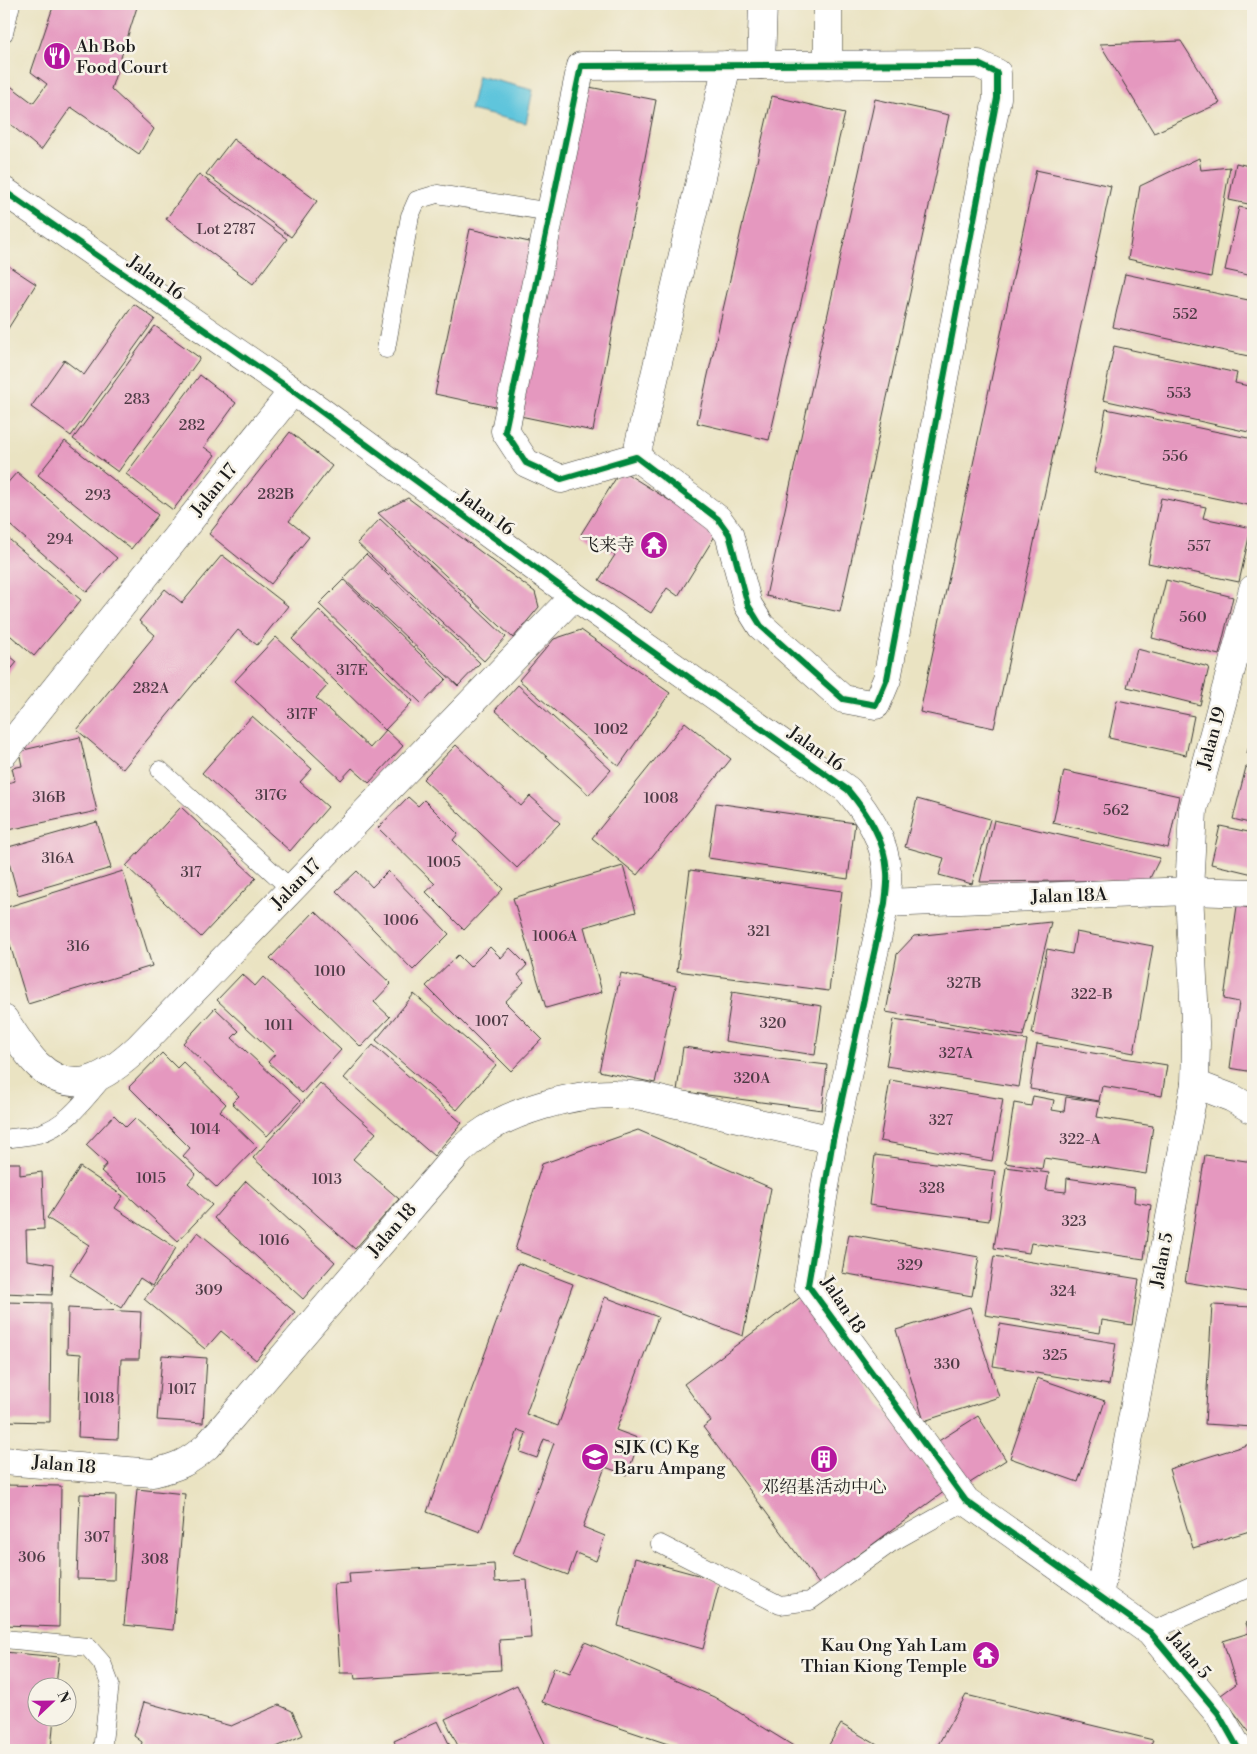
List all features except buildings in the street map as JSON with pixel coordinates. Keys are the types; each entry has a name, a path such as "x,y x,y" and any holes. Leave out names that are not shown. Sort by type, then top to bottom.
{"street":[{"path":"761,65 763,4"},
{"path":"828,4 828,65"},
{"path":"978,64 997,73 998,98 893,650 887,679 876,705 843,699 761,626 748,605 729,534 718,520 636,457 561,478 526,462 505,430 581,66 978,64"},
{"path":"636,457 727,65"},
{"name":"Jalan 16","path":"4,191 293,391 574,596 848,790 864,809 885,855 888,874 885,903"},
{"name":"Jalan 17","path":"4,753 293,391"},
{"name":"Jalan 19","path":"1189,891 1193,810 1253,588"},
{"name":"Jalan 17","path":"4,1019 38,1065 50,1075 70,1082 90,1081 108,1073 138,1047 574,596"},
{"name":"Jalan 18A","path":"885,903 1189,891 1253,894"},
{"name":"Jalan 5","path":"1189,891 1196,1043 1195,1084 1099,1596 1150,1632 1218,1713 1240,1750"},
{"name":"Jalan 18","path":"885,903 833,1140 808,1285 966,1501 1099,1596"},
{"path":"1195,1084 1232,1098 1253,1110"},
{"name":"Jalan 18","path":"4,1461 153,1472 173,1468 192,1459 207,1446 457,1154 477,1136 502,1121 538,1107 587,1096 615,1094 642,1096 833,1140"}],"lane":[{"path":"4,33 11,4"},
{"path":"386,349 410,216 417,200 437,194 551,212"},
{"path":"160,770 291,889"},
{"path":"4,1139 38,1134 54,1128 68,1117 108,1073"},
{"path":"660,1544 780,1606 810,1601 891,1543 966,1501"},
{"path":"1150,1632 1253,1586"},
{"path":"4,1639 88,1647 102,1663 110,1684 102,1750"}],"water":[{"path":"478,76 533,90 526,123 470,110"}],"cycle path":[{"path":"978,64 997,73 997,98 887,679 876,705 843,699 761,626 748,605 729,534 718,519 636,457 561,479 526,463 505,431 581,66 978,64"},
{"path":"4,191 293,391 574,596 848,790 869,818 879,838 886,860 887,888 833,1140 808,1285 966,1501 1150,1632 1218,1713 1239,1750"}],"place":[{"name":"Ah Bob Food Court","path":"57,56"},
{"name":"飞来寺","path":"654,545"},
{"name":"SJK (C) Kg Baru Ampang","path":"595,1457"},
{"name":"邓绍基活动中心","path":"824,1459"},
{"name":"Kau Ong Yah Lam Thian Kiong Temple","path":"986,1655"}]}
